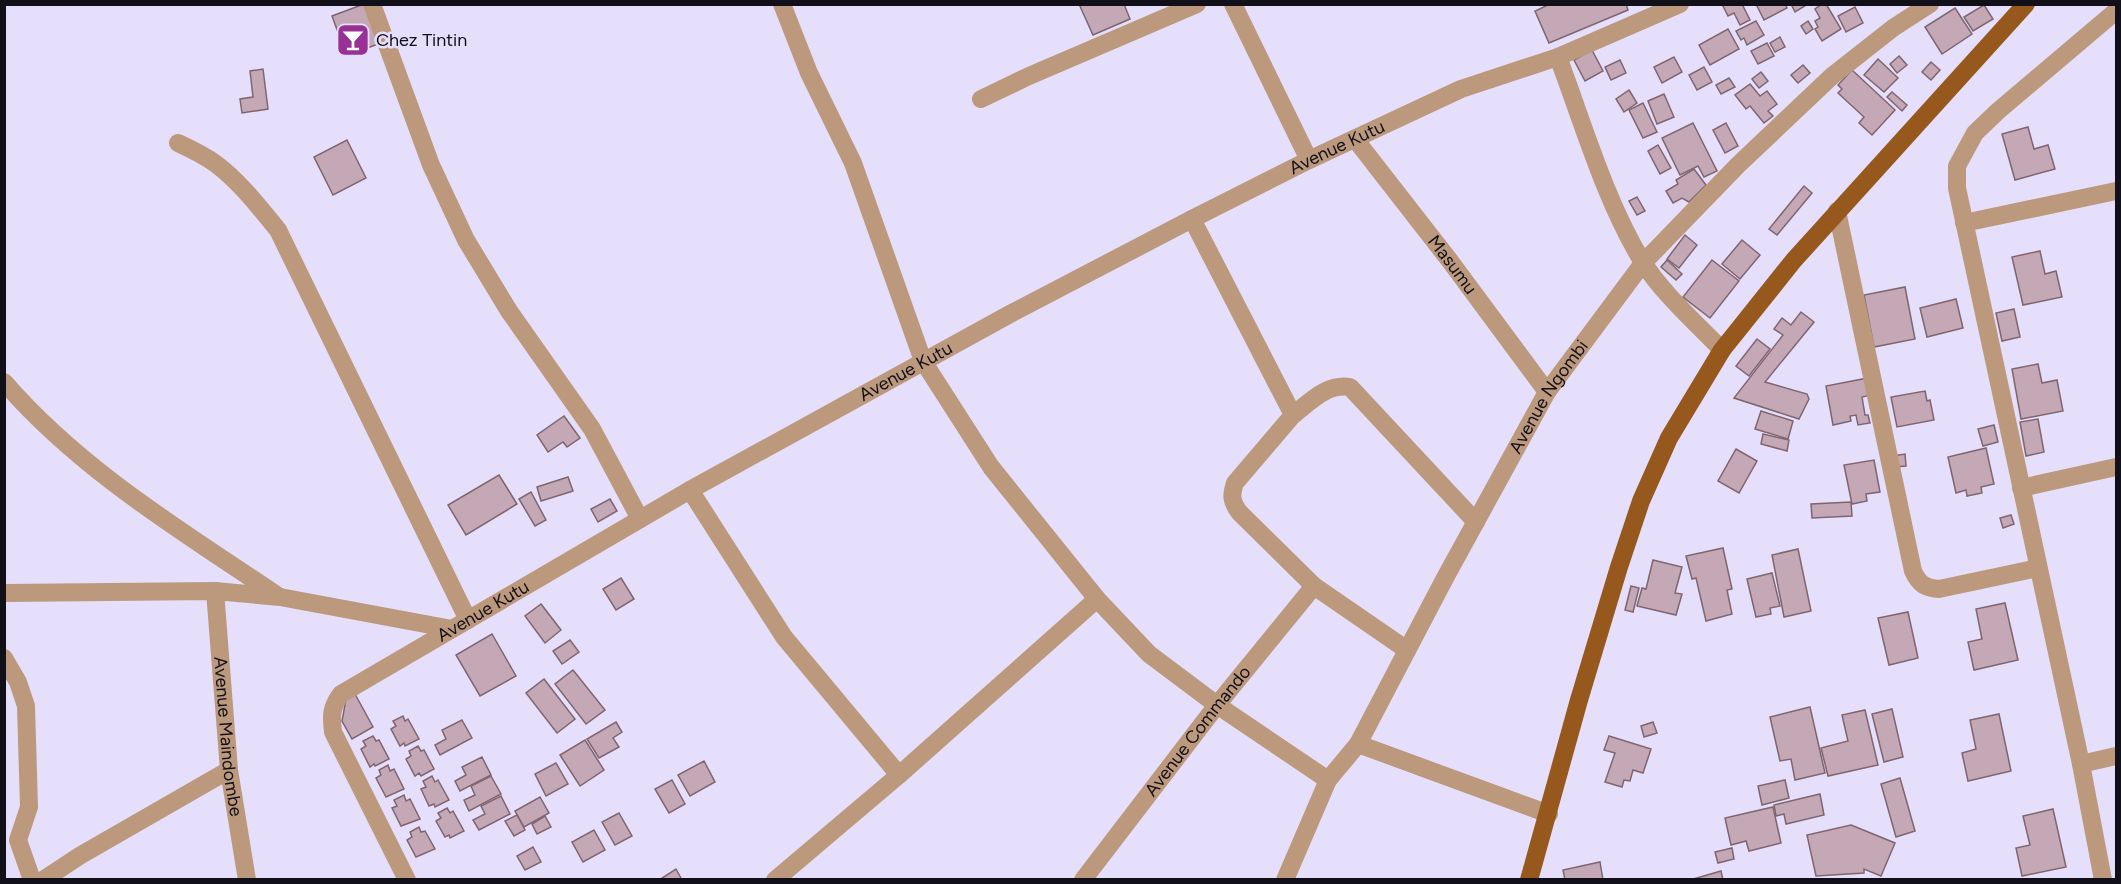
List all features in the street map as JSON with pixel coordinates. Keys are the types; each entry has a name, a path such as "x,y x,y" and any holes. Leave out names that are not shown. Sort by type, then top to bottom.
{"main road":[{"path":"1529,879 1579,700 1641,501 1670,438 1722,350 1794,260 2026,4"}],"street":[{"path":"372,4 431,165 466,240 509,311 592,429 640,519"},
{"path":"782,4 809,73 853,163 923,361 991,467 1097,599 1149,654 1217,705 1328,780"},
{"path":"981,99 1197,4"},
{"path":"1233,4 1309,160"},
{"name":"Avenue Kutu","path":"406,879 333,732 331,714 334,703 341,694 690,490 923,361 1192,219 1309,160 1461,89 1558,57 1671,6"},
{"name":"Avenue Ngombi","path":"1292,878 1328,780 1358,744 1547,392 1644,262 1738,165 1832,76 1918,8"},
{"path":"2103,879 2081,764 1964,223 1957,188 1957,166 1975,133 2116,11"},
{"path":"1558,57 1621,222 1644,262 1677,304 1722,350"},
{"name":"Masumu","path":"1354,139 1450,261 1547,392"},
{"path":"178,143 217,164 278,230 460,625"},
{"path":"1964,223 2116,191"},
{"path":"1837,211 1911,560 1918,582 1927,588 1939,589 2038,568"},
{"path":"1192,219 1293,415"},
{"path":"4,382 32,413 117,487 280,597"},
{"path":"1407,650 1314,586 1239,512 1233,503 1231,494 1235,483 1293,415 1325,390 1339,385 1350,387 1476,522"},
{"path":"2021,488 2116,467"},
{"path":"690,490 784,637 899,775"},
{"name":"Avenue Commando","path":"1083,879 1217,705 1314,586"},
{"path":"4,593 215,591 280,597 460,625"},
{"name":"Avenue Maindombe","path":"215,591 230,771 247,879"},
{"path":"775,879 899,775 1097,599"},
{"path":"4,658 18,682 26,706 29,807 18,840 32,879"},
{"path":"1358,744 1549,814"},
{"path":"2081,764 2116,756"},
{"path":"43,879 230,771"}],"building":[{"path":"364,4 381,43 359,51 357,45 344,49 332,16"},
{"path":"1079,4 1124,4 1130,19 1093,35"},
{"path":"1550,4 1626,4 1628,10 1549,43 1535,11"},
{"path":"1722,4 1742,4 1750,20 1740,25 1734,13 1728,16"},
{"path":"1756,4 1785,4 1787,8 1764,20"},
{"path":"1791,4 1808,4 1795,12"},
{"path":"1826,4 1841,29 1822,41 1815,29 1818,27 1815,21 1820,18 1815,9"},
{"path":"1984,5 1993,19 1973,31 1964,17"},
{"path":"1855,7 1863,23 1846,32 1838,16"},
{"path":"1955,8 1972,34 1942,54 1925,27"},
{"path":"1756,21 1764,35 1747,45 1744,38 1741,40 1736,31"},
{"path":"1808,21 1813,29 1806,34 1801,26"},
{"path":"1728,29 1739,49 1710,65 1699,45"},
{"path":"1780,37 1785,47 1775,52 1770,43"},
{"path":"1767,43 1774,56 1758,64 1751,51"},
{"path":"1592,50 1603,71 1585,81 1574,60"},
{"path":"1899,56 1907,65 1897,73 1890,64"},
{"path":"1674,57 1682,72 1662,83 1654,67"},
{"path":"1878,59 1898,78 1884,92 1864,75"},
{"path":"1620,60 1626,73 1611,80 1605,67"},
{"path":"1931,62 1940,70 1931,80 1922,72"},
{"path":"1803,65 1810,73 1798,83 1791,75"},
{"path":"1704,67 1712,82 1697,90 1689,75"},
{"path":"263,69 268,109 242,113 240,99 253,97 250,71"},
{"path":"1852,70 1895,110 1872,135 1859,123 1864,117 1838,93 1842,89 1838,85"},
{"path":"1761,72 1768,81 1759,88 1752,79"},
{"path":"1729,78 1735,87 1721,94 1716,85"},
{"path":"1750,84 1760,96 1767,91 1777,104 1768,111 1773,116 1764,123 1750,106 1746,109 1735,95"},
{"path":"1629,90 1637,103 1624,112 1616,99"},
{"path":"1892,92 1907,105 1902,111 1887,97"},
{"path":"1664,94 1674,117 1657,124 1648,101"},
{"path":"1643,103 1657,132 1643,138 1629,110"},
{"path":"1693,123 1717,171 1704,177 1698,166 1680,175 1662,138"},
{"path":"1726,123 1738,146 1725,153 1713,130"},
{"path":"2028,127 2034,149 2048,145 2055,169 2015,180 2002,134"},
{"path":"347,140 366,178 333,195 314,157"},
{"path":"1658,145 1671,168 1660,174 1648,151"},
{"path":"1694,169 1706,185 1689,202 1682,198 1673,203 1666,191 1678,184 1676,180"},
{"path":"1804,186 1812,193 1777,235 1769,229"},
{"path":"1637,197 1645,211 1637,215 1629,201"},
{"path":"1685,235 1697,245 1679,268 1667,259"},
{"path":"1742,240 1760,255 1740,279 1722,264"},
{"path":"2040,251 2045,274 2056,271 2062,297 2023,305 2012,257"},
{"path":"1667,260 1682,274 1676,280 1661,267"},
{"path":"1712,260 1739,281 1710,318 1683,297"},
{"path":"1905,287 1915,339 1874,347 1864,295"},
{"path":"1956,299 1963,328 1927,337 1920,308"},
{"path":"2014,309 2020,337 2002,341 1996,313"},
{"path":"1801,312 1814,322 1765,382 1807,394 1809,399 1799,419 1734,398 1783,335 1774,329 1782,318 1791,325"},
{"path":"1757,339 1770,349 1749,376 1736,366"},
{"path":"2038,364 2042,383 2057,380 2063,411 2021,419 2012,369"},
{"path":"1868,378 1871,395 1862,397 1865,415 1868,415 1870,423 1858,425 1856,415 1850,416 1851,421 1833,425 1826,386"},
{"path":"1925,391 1927,401 1930,400 1934,420 1897,427 1891,397"},
{"path":"1761,411 1793,421 1788,439 1755,429"},
{"path":"564,416 580,438 567,447 563,442 548,452 537,435"},
{"path":"2038,419 2044,452 2026,456 2020,422"},
{"path":"1994,425 1998,442 1983,446 1978,429"},
{"path":"1763,434 1789,440 1787,451 1761,444"},
{"path":"1986,448 1994,484 1981,487 1982,493 1967,496 1966,490 1956,493 1948,457"},
{"path":"1736,449 1757,461 1739,493 1718,481"},
{"path":"1905,454 1906,466 1894,467 1893,456"},
{"path":"1874,460 1880,492 1866,494 1867,501 1852,504 1844,465"},
{"path":"499,475 517,504 466,535 448,505"},
{"path":"568,477 573,491 541,501 537,487"},
{"path":"531,492 546,520 535,526 519,499"},
{"path":"610,499 617,511 598,522 591,509"},
{"path":"1851,502 1852,516 1812,518 1811,504"},
{"path":"2011,515 2014,524 2003,528 2000,518"},
{"path":"1723,548 1732,589 1727,590 1732,614 1706,621 1696,578 1692,579 1686,556"},
{"path":"1798,549 1811,611 1784,617 1772,555"},
{"path":"1653,560 1682,567 1675,593 1682,594 1676,615 1637,606 1642,588 1646,589"},
{"path":"1772,573 1780,606 1770,608 1771,614 1756,617 1747,579"},
{"path":"621,578 634,599 616,610 603,589"},
{"path":"1631,586 1639,588 1633,612 1625,610"},
{"path":"2005,603 2018,660 1974,670 1968,642 1982,639 1976,609"},
{"path":"541,604 561,630 545,643 525,616"},
{"path":"1908,612 1918,658 1889,665 1878,618"},
{"path":"492,634 516,676 480,696 456,655"},
{"path":"570,640 579,652 562,664 553,651"},
{"path":"573,670 605,710 586,724 555,684"},
{"path":"544,679 575,719 557,733 526,693"},
{"path":"355,694 373,727 352,739 342,721 346,699"},
{"path":"1810,707 1825,773 1795,780 1791,759 1780,761 1770,717"},
{"path":"1892,709 1903,757 1884,762 1872,714"},
{"path":"1865,710 1878,765 1828,776 1821,748 1848,741 1842,715"},
{"path":"1999,714 2011,771 1968,781 1962,753 1976,749 1970,720"},
{"path":"403,716 405,721 408,719 419,739 400,746 391,729 396,726 393,721"},
{"path":"462,720 472,738 440,755 435,745 446,739 442,730"},
{"path":"616,722 622,732 613,738 619,747 599,758 587,739"},
{"path":"1653,722 1657,733 1644,737 1641,726"},
{"path":"373,736 376,741 379,740 389,759 370,767 361,749 366,746 363,741"},
{"path":"1609,736 1651,749 1643,773 1633,770 1630,781 1624,780 1622,787 1605,782 1615,753 1604,750"},
{"path":"585,740 604,770 580,786 560,755"},
{"path":"418,746 421,751 424,750 434,769 421,776 419,773 415,776 406,759 411,756 409,751"},
{"path":"482,757 491,775 460,791 455,781 466,775 462,767"},
{"path":"704,761 715,782 690,796 678,775"},
{"path":"556,763 568,784 546,796 535,774"},
{"path":"388,765 390,771 394,769 404,789 386,797 376,778 381,775 379,770"},
{"path":"432,776 435,782 438,780 449,800 435,807 434,804 429,806 421,789 426,787 423,781"},
{"path":"491,776 501,794 469,811 464,800 475,795 471,786"},
{"path":"1900,778 1915,831 1896,837 1881,784"},
{"path":"672,780 685,804 669,813 655,789"},
{"path":"1785,780 1789,798 1762,805 1758,786"},
{"path":"1820,794 1824,815 1786,824 1784,814 1776,816 1774,805"},
{"path":"404,795 406,801 410,799 420,819 401,826 392,808 397,806 394,800"},
{"path":"501,796 510,814 479,830 473,820 485,814 481,806"},
{"path":"540,797 549,813 524,827 515,811"},
{"path":"1773,807 1781,843 1749,851 1746,841 1731,845 1725,818"},
{"path":"447,808 450,813 453,811 464,831 450,838 449,835 445,837 436,821 441,818 438,813"},
{"path":"2053,809 2066,867 2022,876 2016,848 2030,845 2023,816"},
{"path":"619,813 632,836 615,845 602,822"},
{"path":"517,815 525,830 514,836 505,821"},
{"path":"545,816 551,827 537,834 532,824"},
{"path":"1851,825 1895,843 1881,876 1864,869 1864,873 1816,876 1807,835"},
{"path":"419,827 421,832 425,831 435,849 416,857 407,840 412,837 410,832"},
{"path":"594,830 605,850 583,862 572,842"},
{"path":"533,847 541,862 525,870 517,856"},
{"path":"1732,848 1734,859 1718,863 1715,852"},
{"path":"1600,862 1603,880 1565,880 1563,870"},
{"path":"676,869 682,880 659,880"},
{"path":"1721,871 1723,880 1690,880"}],"place":[{"name":"Chez Tintin","path":"353,40"}]}
